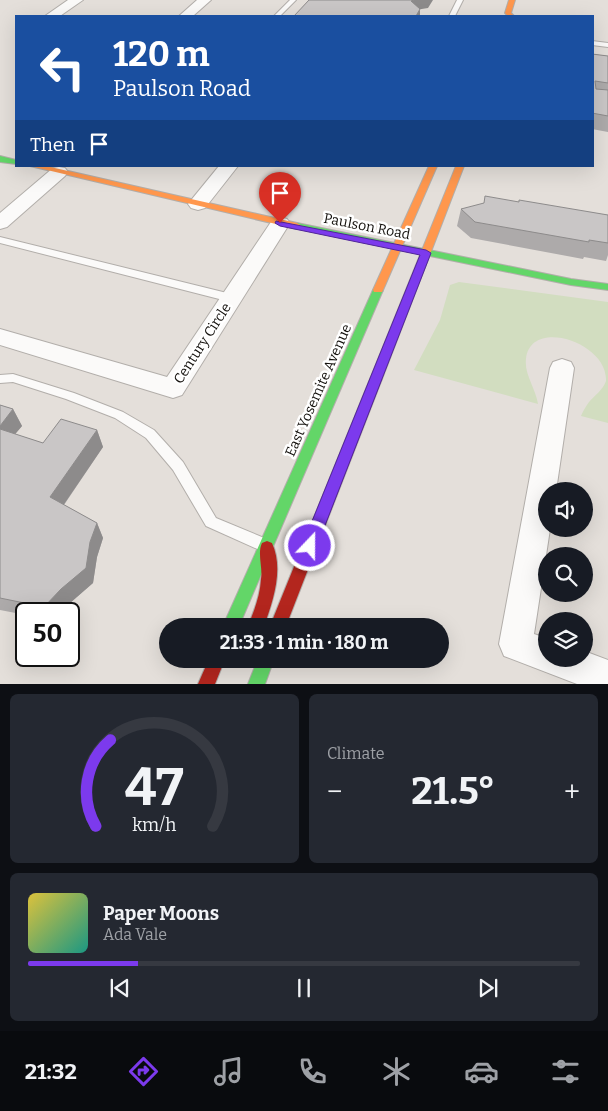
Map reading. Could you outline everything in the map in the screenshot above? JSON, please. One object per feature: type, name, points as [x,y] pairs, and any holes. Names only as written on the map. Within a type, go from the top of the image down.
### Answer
[{"type":"main road","points":[[496,15],[503,0]]},
{"type":"main road","points":[[510,15],[508,13],[512,0]]},
{"type":"main road","points":[[517,15],[522,0]]},
{"type":"main road","points":[[0,159],[15,162]]},
{"type":"main road","name":"Paulson Road","points":[[38,167],[280,223],[571,282],[608,287]]},
{"type":"main road","name":"East Yosemite Avenue","points":[[234,618],[433,167]]},
{"type":"main road","points":[[281,618],[460,167]]},
{"type":"main road","points":[[259,618],[270,589],[271,567],[266,545]]},
{"type":"main road","points":[[206,684],[213,668]]},
{"type":"main road","points":[[252,681],[260,668]]},
{"type":"street","points":[[53,15],[77,0]]},
{"type":"street","points":[[185,15],[205,0]]},
{"type":"street","points":[[198,204],[228,167]]},
{"type":"street","points":[[0,224],[59,172]]},
{"type":"street","name":"Century Circle","points":[[0,337],[173,388],[280,223]]},
{"type":"street","points":[[538,652],[516,644],[562,368]]},
{"type":"street","points":[[578,667],[608,678]]},
{"type":"lane","points":[[279,15],[293,0]]},
{"type":"lane","points":[[452,15],[460,0]]},
{"type":"lane","points":[[594,43],[608,45]]},
{"type":"lane","points":[[0,240],[231,298]]},
{"type":"lane","points":[[0,379],[13,378],[70,396],[119,415],[150,434],[178,466],[211,522],[266,545]]},
{"type":"green space","points":[[459,282],[608,302],[608,423],[581,416],[606,381],[603,367],[595,355],[583,346],[568,340],[554,337],[540,339],[531,346],[526,359],[526,365],[538,404],[414,370],[440,320],[450,285]]},
{"type":"building","points":[[309,0],[414,0],[411,1],[420,9],[417,15],[295,15]]},
{"type":"building","points":[[594,54],[608,56],[608,83],[595,81],[596,89],[608,90],[608,116],[594,113]]},
{"type":"building","points":[[485,196],[608,215],[608,243],[589,240],[589,242],[475,222],[461,209],[484,203]]},
{"type":"building","points":[[0,405],[13,409],[0,426]]},
{"type":"building","points":[[61,419],[97,430],[50,497],[97,523],[90,542],[86,568],[49,602],[20,602],[0,598],[0,429],[43,443]]},
{"type":"traffic: fast","points":[[0,159],[15,162]]},
{"type":"traffic: fast","points":[[297,226],[571,282],[608,287]]},
{"type":"traffic: fast","points":[[234,618],[378,290]]},
{"type":"traffic: fast","points":[[256,684],[262,668]]},
{"type":"traffic: slow","points":[[510,15],[508,13],[512,0]]},
{"type":"traffic: slow","points":[[38,167],[297,226]]},
{"type":"traffic: slow","points":[[378,290],[433,167]]},
{"type":"traffic: slow","points":[[376,379],[460,167]]},
{"type":"traffic: jam","points":[[281,618],[376,379]]},
{"type":"traffic: jam","points":[[259,618],[268,588],[269,559],[267,548]]},
{"type":"traffic: jam","points":[[206,684],[213,668]]},
{"type":"route","points":[[280,223],[426,253],[310,546]]}]
